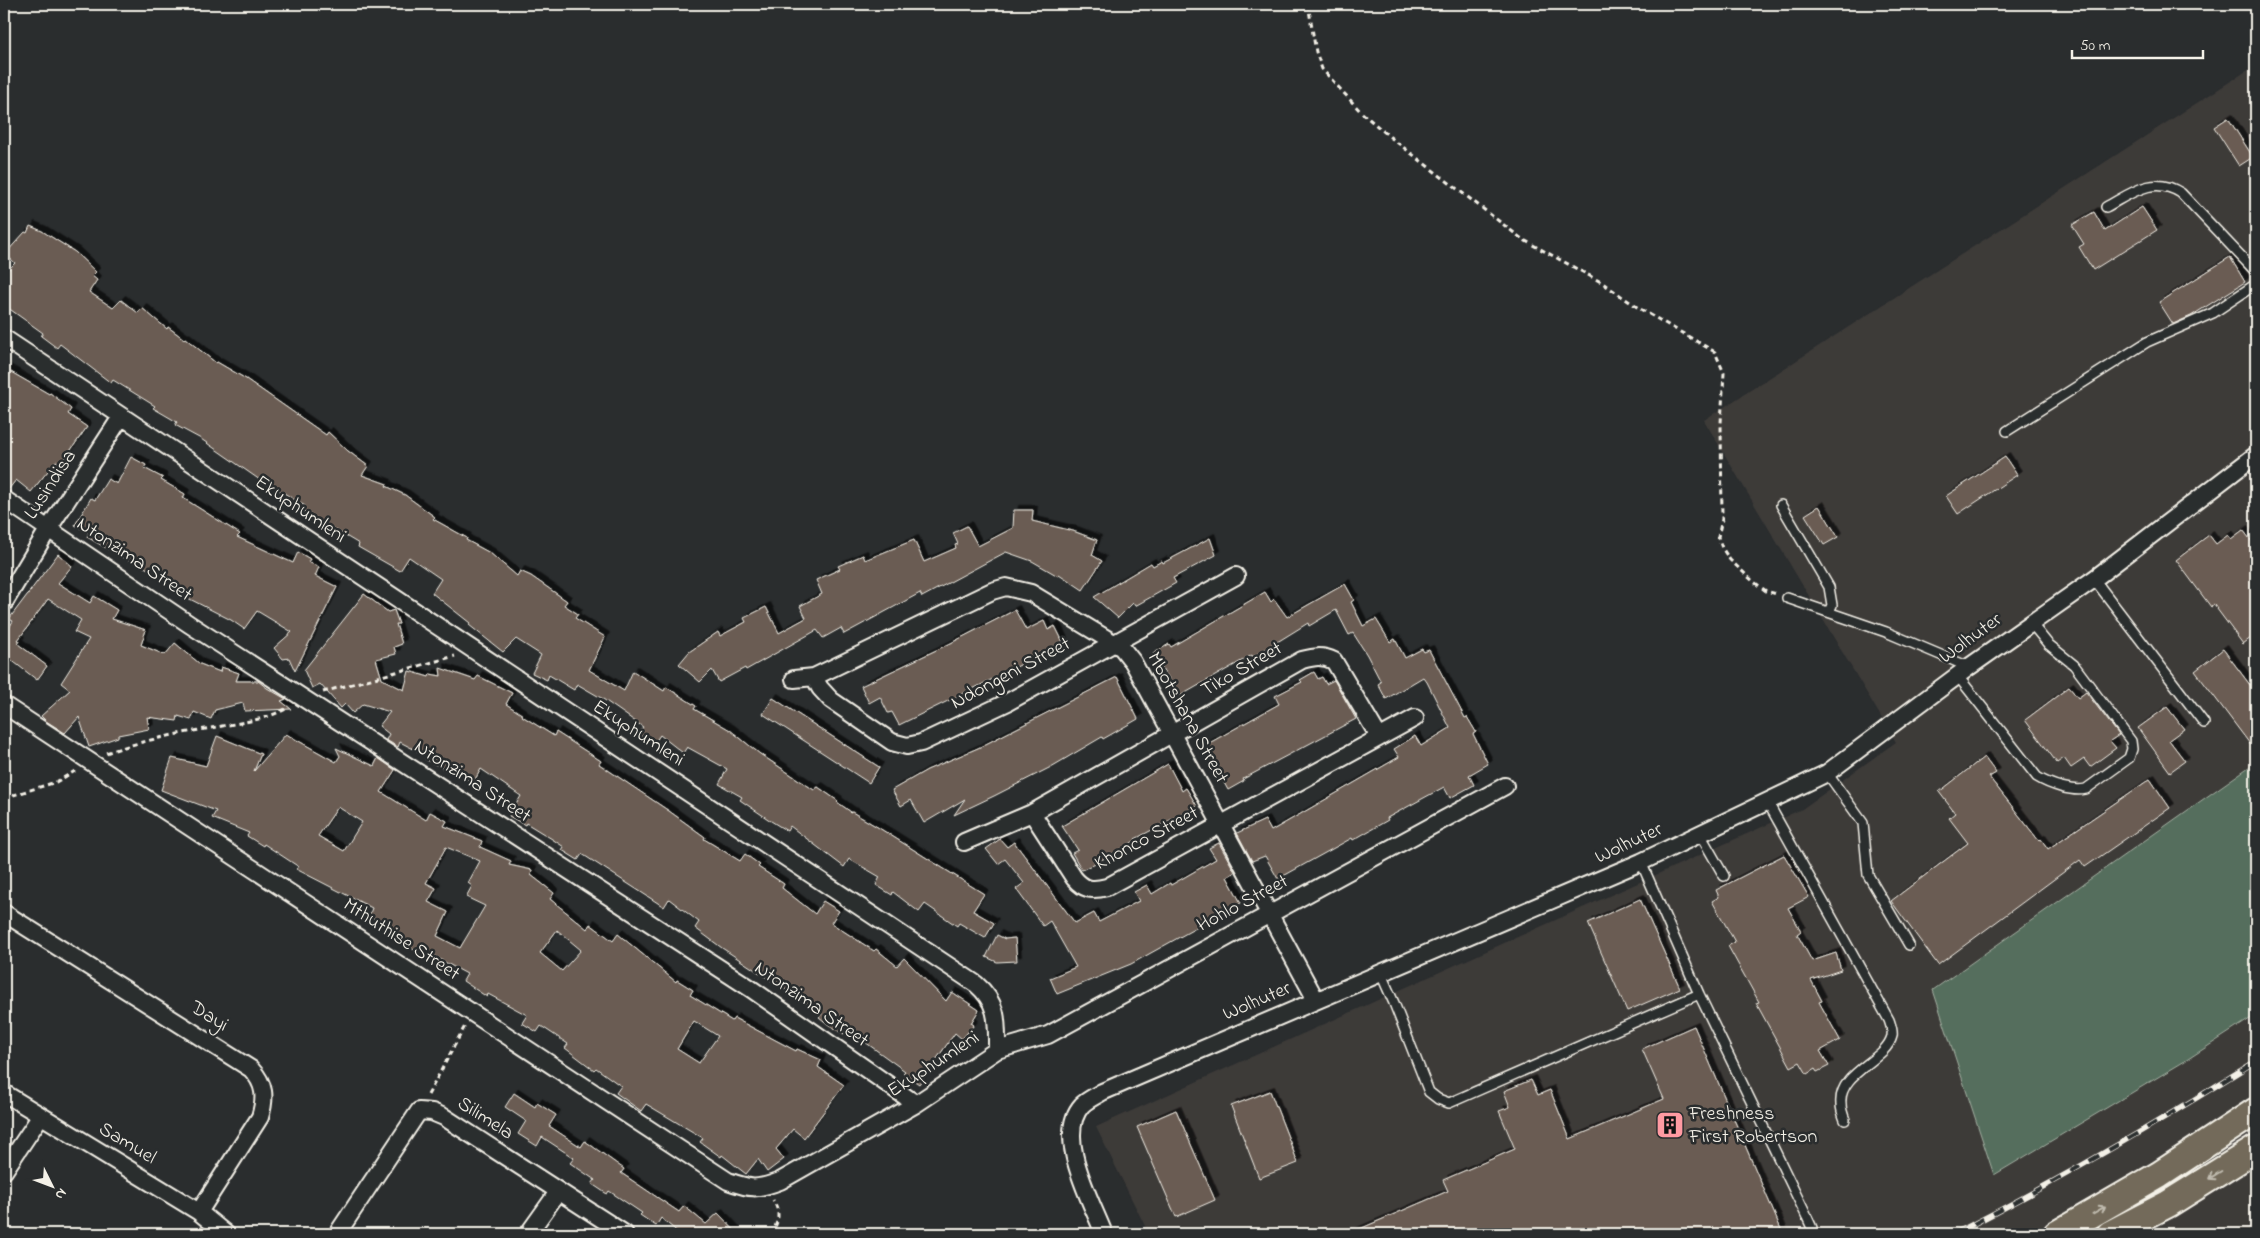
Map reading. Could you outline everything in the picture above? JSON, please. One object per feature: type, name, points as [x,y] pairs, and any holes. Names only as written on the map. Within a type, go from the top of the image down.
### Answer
[{"type":"main road","points":[[2057,1234],[2159,1175],[2256,1111]]},
{"type":"main road","points":[[2110,1234],[2168,1204],[2256,1150]]},
{"type":"street","name":"Ekuphumleni","points":[[4,338],[976,984],[993,1002],[997,1019],[998,1050],[916,1104],[772,1184]]},
{"type":"street","name":"Lusindisa","points":[[4,603],[49,528],[121,417]]},
{"type":"street","name":"Wolhuter","points":[[1104,1234],[1073,1154],[1072,1137],[1075,1118],[1082,1105],[1102,1092],[1641,862],[1827,773],[1963,671],[2094,578],[2256,456]]},
{"type":"street","name":"Ntonzima Street","points":[[4,499],[189,624],[750,988],[916,1104]]},
{"type":"street","name":"Ndongeni Street","points":[[814,677],[820,688],[831,700],[892,742],[907,746],[934,738],[1008,702],[1236,576]]},
{"type":"street","name":"Mbotshana Street","points":[[794,679],[814,677],[1006,586],[1031,593],[1122,648],[1133,662],[1173,734],[1271,913],[1316,1000]]},
{"type":"street","name":"Tiko Street","points":[[964,842],[1032,813],[1302,660],[1326,657],[1334,661],[1378,737]]},
{"type":"street","name":"Mthuthise Street","points":[[4,705],[728,1181],[748,1188],[772,1184]]},
{"type":"street","name":"Khonco Street","points":[[1032,813],[1080,886],[1088,890],[1107,887],[1415,718]]},
{"type":"street","name":"Hohlo Street","points":[[998,1050],[1048,1035],[1505,786]]},
{"type":"street","name":"Dayi","points":[[4,913],[251,1069],[260,1078],[264,1091],[264,1103],[260,1117],[199,1212]]},
{"type":"street","name":"Samuel","points":[[4,1093],[40,1117],[199,1212],[226,1234]]},
{"type":"street","name":"Silimela","points":[[419,1111],[432,1112],[444,1117],[625,1234]]},
{"type":"street","points":[[337,1234],[419,1111]]},
{"type":"street","points":[[4,1171],[40,1117]]},
{"type":"street","points":[[528,1234],[558,1192]]},
{"type":"lane","points":[[2106,207],[2146,187],[2160,184],[2170,187],[2181,193],[2256,272]]},
{"type":"lane","points":[[2007,431],[2147,342],[2213,314],[2256,284]]},
{"type":"lane","points":[[1782,505],[1829,587],[1832,605],[1829,612]]},
{"type":"lane","points":[[2094,578],[2204,723]]},
{"type":"lane","points":[[1787,598],[1886,632],[1963,671],[2037,777],[2044,781],[2078,791],[2086,789],[2129,758],[2132,749],[2131,741],[2074,666],[2048,644],[2031,622]]},
{"type":"lane","points":[[1827,773],[1863,823],[1868,874],[1909,944]]},
{"type":"lane","points":[[1767,801],[1889,1020],[1892,1031],[1890,1040],[1854,1075],[1843,1090],[1840,1105],[1845,1120]]},
{"type":"lane","points":[[1700,834],[1724,876]]},
{"type":"lane","points":[[1641,862],[1699,994],[1807,1216],[1812,1228],[1810,1234]]},
{"type":"lane","points":[[1381,974],[1429,1092],[1438,1099],[1449,1103],[1699,994]]},
{"type":"path","points":[[1308,4],[1316,52],[1322,68],[1362,113],[1390,137],[1522,239],[1601,282],[1637,307],[1715,352],[1724,373],[1721,423],[1722,519],[1718,537],[1722,548],[1730,560],[1747,576],[1766,591],[1787,598]]},
{"type":"path","points":[[4,798],[56,782],[70,775],[89,760],[124,747],[260,719],[280,712],[303,697],[474,651]]},
{"type":"path","points":[[419,1111],[473,1013]]},
{"type":"path","points":[[770,1234],[775,1228],[779,1216],[772,1184]]},
{"type":"shaded area","points":[[2256,65],[2256,1234],[1149,1234],[1096,1127],[1802,809],[1896,742],[1704,420]]},
{"type":"green space","points":[[2256,762],[2256,1015],[2185,1061],[1994,1175],[1933,990]]},
{"type":"building","points":[[2228,118],[2253,157],[2239,166],[2214,127]]},
{"type":"building","points":[[2142,207],[2157,230],[2093,270],[2079,247],[2084,244],[2072,225],[2094,212],[2105,231]]},
{"type":"building","points":[[30,226],[42,231],[75,252],[96,272],[92,276],[97,280],[89,292],[113,308],[121,300],[138,313],[142,308],[167,329],[168,327],[185,338],[216,363],[246,379],[326,435],[328,432],[348,451],[368,466],[362,475],[387,484],[386,486],[405,495],[435,517],[433,519],[490,553],[517,576],[520,571],[531,576],[567,601],[564,605],[578,614],[575,618],[605,637],[589,670],[624,691],[633,671],[664,691],[666,687],[696,706],[694,709],[730,730],[760,754],[814,790],[818,787],[838,801],[850,813],[852,812],[879,828],[984,894],[973,911],[994,923],[985,938],[959,923],[957,926],[925,904],[919,912],[893,892],[892,895],[876,885],[880,877],[849,859],[844,867],[790,826],[787,831],[771,821],[740,800],[742,797],[719,784],[727,769],[687,747],[683,753],[660,735],[653,745],[638,734],[643,727],[603,699],[577,684],[574,690],[549,675],[547,680],[532,673],[541,655],[516,639],[503,652],[432,593],[441,579],[409,557],[400,571],[358,547],[359,544],[302,510],[305,506],[271,485],[270,487],[201,439],[175,425],[177,422],[153,408],[155,406],[113,380],[111,383],[60,344],[57,348],[41,336],[43,333],[4,305],[4,274],[15,263],[5,254],[25,232],[27,233]]},
{"type":"building","points":[[2230,257],[2245,282],[2191,316],[2173,324],[2159,302]]},
{"type":"building","points":[[4,368],[50,393],[71,409],[68,414],[87,427],[61,464],[56,461],[31,492],[16,480],[8,490],[4,489]]},
{"type":"building","points":[[131,457],[146,465],[144,468],[163,478],[161,480],[185,494],[183,498],[240,534],[237,537],[293,563],[298,552],[310,559],[308,562],[319,567],[315,576],[337,587],[295,671],[289,658],[283,659],[274,648],[292,632],[257,611],[244,629],[231,620],[172,590],[177,582],[122,557],[87,537],[89,533],[75,525],[91,498],[95,500],[108,479],[117,484]]},
{"type":"building","points":[[2005,457],[2017,475],[1958,514],[1946,496]]},
{"type":"building","points":[[1819,506],[1838,537],[1824,545],[1805,515]]},
{"type":"building","points":[[1014,510],[1033,510],[1032,521],[1073,531],[1097,540],[1092,555],[1102,561],[1083,590],[1059,574],[1058,576],[1032,561],[1006,552],[922,597],[920,593],[844,634],[841,628],[823,638],[817,630],[746,670],[745,668],[719,682],[712,670],[700,682],[679,664],[689,652],[718,632],[720,636],[746,622],[744,618],[766,607],[779,633],[806,618],[800,606],[822,594],[816,580],[840,569],[838,566],[863,555],[865,560],[914,540],[924,562],[956,548],[955,545],[958,544],[953,533],[967,526],[978,546],[1013,528]]},
{"type":"building","points":[[2243,530],[2256,547],[2256,634],[2243,644],[2214,605],[2211,607],[2176,560],[2209,535],[2216,544],[2228,535],[2231,539]]},
{"type":"building","points":[[1210,538],[1216,555],[1173,578],[1176,583],[1135,606],[1133,603],[1118,618],[1094,597],[1151,563],[1153,566],[1162,561],[1163,563]]},
{"type":"building","points":[[58,554],[72,566],[58,583],[90,603],[94,596],[117,610],[112,619],[146,630],[141,645],[165,655],[175,643],[200,664],[220,672],[221,667],[239,673],[236,681],[258,681],[286,699],[281,701],[291,709],[245,711],[243,703],[215,710],[211,719],[194,712],[191,720],[178,716],[177,721],[147,717],[149,729],[118,735],[118,737],[89,747],[79,717],[65,733],[46,721],[41,716],[70,690],[61,683],[89,639],[74,632],[81,620],[48,599],[18,640],[20,641],[18,644],[47,666],[37,680],[10,659],[4,669],[4,632],[6,633],[13,621],[9,619]]},
{"type":"building","points":[[1345,584],[1354,600],[1351,602],[1363,626],[1376,619],[1390,642],[1395,639],[1405,658],[1422,649],[1424,652],[1429,650],[1465,718],[1467,717],[1476,732],[1473,734],[1488,764],[1469,775],[1474,785],[1450,798],[1444,787],[1387,818],[1388,820],[1353,840],[1352,838],[1278,879],[1265,856],[1252,861],[1237,833],[1265,820],[1271,831],[1399,757],[1394,749],[1415,736],[1421,746],[1450,728],[1427,682],[1423,677],[1386,699],[1378,684],[1381,682],[1367,655],[1353,633],[1349,635],[1336,610],[1309,626],[1308,623],[1253,657],[1252,655],[1180,696],[1153,654],[1169,644],[1171,647],[1265,592],[1271,602],[1274,599],[1287,617]]},
{"type":"building","points":[[364,594],[388,612],[394,610],[399,624],[396,624],[402,644],[394,647],[396,654],[376,659],[382,679],[404,690],[409,671],[429,677],[430,674],[441,676],[440,668],[475,680],[478,676],[512,693],[506,704],[522,716],[554,736],[556,732],[601,761],[599,764],[669,811],[705,837],[704,839],[740,861],[745,854],[760,865],[758,867],[784,884],[782,888],[815,914],[823,901],[839,911],[831,923],[874,951],[876,949],[897,966],[904,958],[946,1001],[952,992],[979,1010],[971,1023],[974,1025],[962,1039],[955,1033],[919,1084],[903,1073],[905,1071],[847,1029],[844,1034],[829,1025],[819,1017],[822,1014],[722,948],[695,928],[699,922],[669,899],[664,907],[582,854],[578,860],[562,850],[564,847],[552,839],[526,823],[525,825],[509,816],[521,796],[481,769],[473,783],[449,769],[448,771],[425,759],[427,756],[400,742],[398,747],[386,740],[389,734],[379,726],[390,712],[363,704],[353,713],[345,704],[341,708],[320,684],[312,688],[304,670]]},
{"type":"building","points":[[1015,610],[1026,630],[1044,621],[1048,630],[1055,626],[1063,642],[899,725],[892,712],[888,713],[880,697],[869,703],[861,686]]},
{"type":"building","points":[[2223,649],[2256,693],[2256,752],[2195,671]]},
{"type":"building","points":[[1314,672],[1318,679],[1322,677],[1326,684],[1334,680],[1356,719],[1243,779],[1244,781],[1228,790],[1204,746],[1279,704],[1275,696],[1302,682],[1300,680]]},
{"type":"building","points":[[1117,677],[1138,719],[994,796],[954,815],[965,799],[924,823],[911,800],[901,806],[892,790],[927,770],[978,748]]},
{"type":"building","points":[[2069,687],[2078,698],[2086,692],[2119,735],[2110,741],[2116,748],[2090,767],[2084,759],[2071,768],[2064,758],[2057,763],[2025,720]]},
{"type":"building","points":[[773,698],[879,767],[869,783],[763,714]]},
{"type":"building","points":[[2167,707],[2184,729],[2169,740],[2185,761],[2170,772],[2138,728]]},
{"type":"building","points":[[286,734],[336,762],[340,756],[336,748],[374,766],[378,758],[395,770],[381,792],[426,820],[430,812],[447,821],[444,826],[482,841],[480,847],[511,861],[509,865],[532,870],[531,875],[554,893],[550,899],[587,929],[590,924],[613,941],[618,934],[676,982],[677,980],[693,990],[690,995],[732,1021],[734,1018],[796,1051],[797,1049],[821,1060],[818,1067],[844,1085],[804,1138],[793,1129],[776,1149],[784,1159],[767,1172],[758,1159],[746,1174],[722,1155],[721,1157],[700,1142],[703,1138],[646,1104],[641,1111],[616,1093],[621,1086],[596,1068],[594,1070],[565,1048],[568,1044],[541,1026],[537,1032],[522,1023],[527,1015],[488,994],[487,997],[463,981],[467,974],[422,950],[421,953],[404,945],[405,943],[398,940],[400,937],[389,931],[391,926],[369,916],[372,908],[296,869],[299,867],[264,844],[263,846],[247,836],[249,833],[212,818],[216,811],[161,790],[172,758],[206,766],[217,736],[261,754],[254,771]],"holes":[[[338,807],[362,822],[344,851],[318,836]],[[446,847],[480,861],[468,883],[472,886],[466,897],[485,906],[460,948],[437,936],[448,912],[428,902],[436,888],[426,883]],[[557,930],[581,950],[562,971],[540,953]],[[694,1021],[718,1036],[699,1063],[677,1049]]]},
{"type":"building","points":[[1984,757],[1996,773],[1989,777],[2039,841],[2041,839],[2048,849],[2150,779],[2170,808],[2085,867],[2080,860],[1938,965],[1891,901],[1968,843],[1949,818],[1955,813],[1939,792]]},
{"type":"building","points":[[1168,764],[1182,791],[1186,788],[1197,806],[1082,870],[1072,853],[1078,850],[1062,826]]},
{"type":"building","points":[[1000,839],[1007,847],[1014,842],[1075,923],[1094,913],[1099,922],[1139,901],[1134,892],[1147,885],[1152,894],[1170,883],[1171,885],[1216,859],[1209,848],[1219,843],[1235,872],[1227,877],[1241,903],[1131,964],[1057,994],[1050,978],[1076,967],[1050,921],[1043,926],[1016,889],[1024,883],[1005,859],[998,864],[986,849]]},
{"type":"building","points":[[1784,855],[1809,897],[1788,908],[1801,931],[1797,934],[1812,961],[1836,953],[1841,970],[1811,980],[1822,1001],[1819,1002],[1840,1040],[1820,1051],[1829,1066],[1817,1072],[1815,1069],[1807,1074],[1800,1062],[1791,1067],[1756,1003],[1759,1002],[1728,946],[1735,942],[1712,901],[1719,897],[1716,890]]},
{"type":"building","points":[[1640,899],[1680,988],[1627,1011],[1588,923]]},
{"type":"building","points":[[997,935],[1005,939],[1015,938],[1017,961],[997,962],[986,957]]},
{"type":"building","name":"Freshness First Robertson","points":[[1694,1026],[1783,1234],[1348,1234],[1448,1191],[1443,1180],[1515,1149],[1499,1111],[1510,1107],[1504,1091],[1531,1080],[1538,1095],[1550,1090],[1570,1139],[1664,1099],[1642,1049]]},
{"type":"building","points":[[1270,1091],[1298,1163],[1259,1178],[1231,1106]]},
{"type":"building","points":[[514,1093],[535,1107],[537,1103],[556,1115],[549,1126],[581,1147],[585,1141],[624,1169],[621,1173],[679,1212],[684,1206],[706,1224],[718,1213],[738,1234],[680,1234],[661,1218],[656,1226],[640,1215],[642,1213],[609,1191],[607,1194],[592,1184],[595,1180],[570,1163],[574,1158],[542,1137],[537,1146],[518,1134],[526,1121],[505,1107]]},
{"type":"building","points":[[1176,1110],[1215,1200],[1176,1217],[1137,1127]]},
{"type":"railway","points":[[1954,1234],[2107,1151],[2256,1061]]},
{"type":"place","name":"Freshness First Robertson","points":[[1670,1125]]}]
